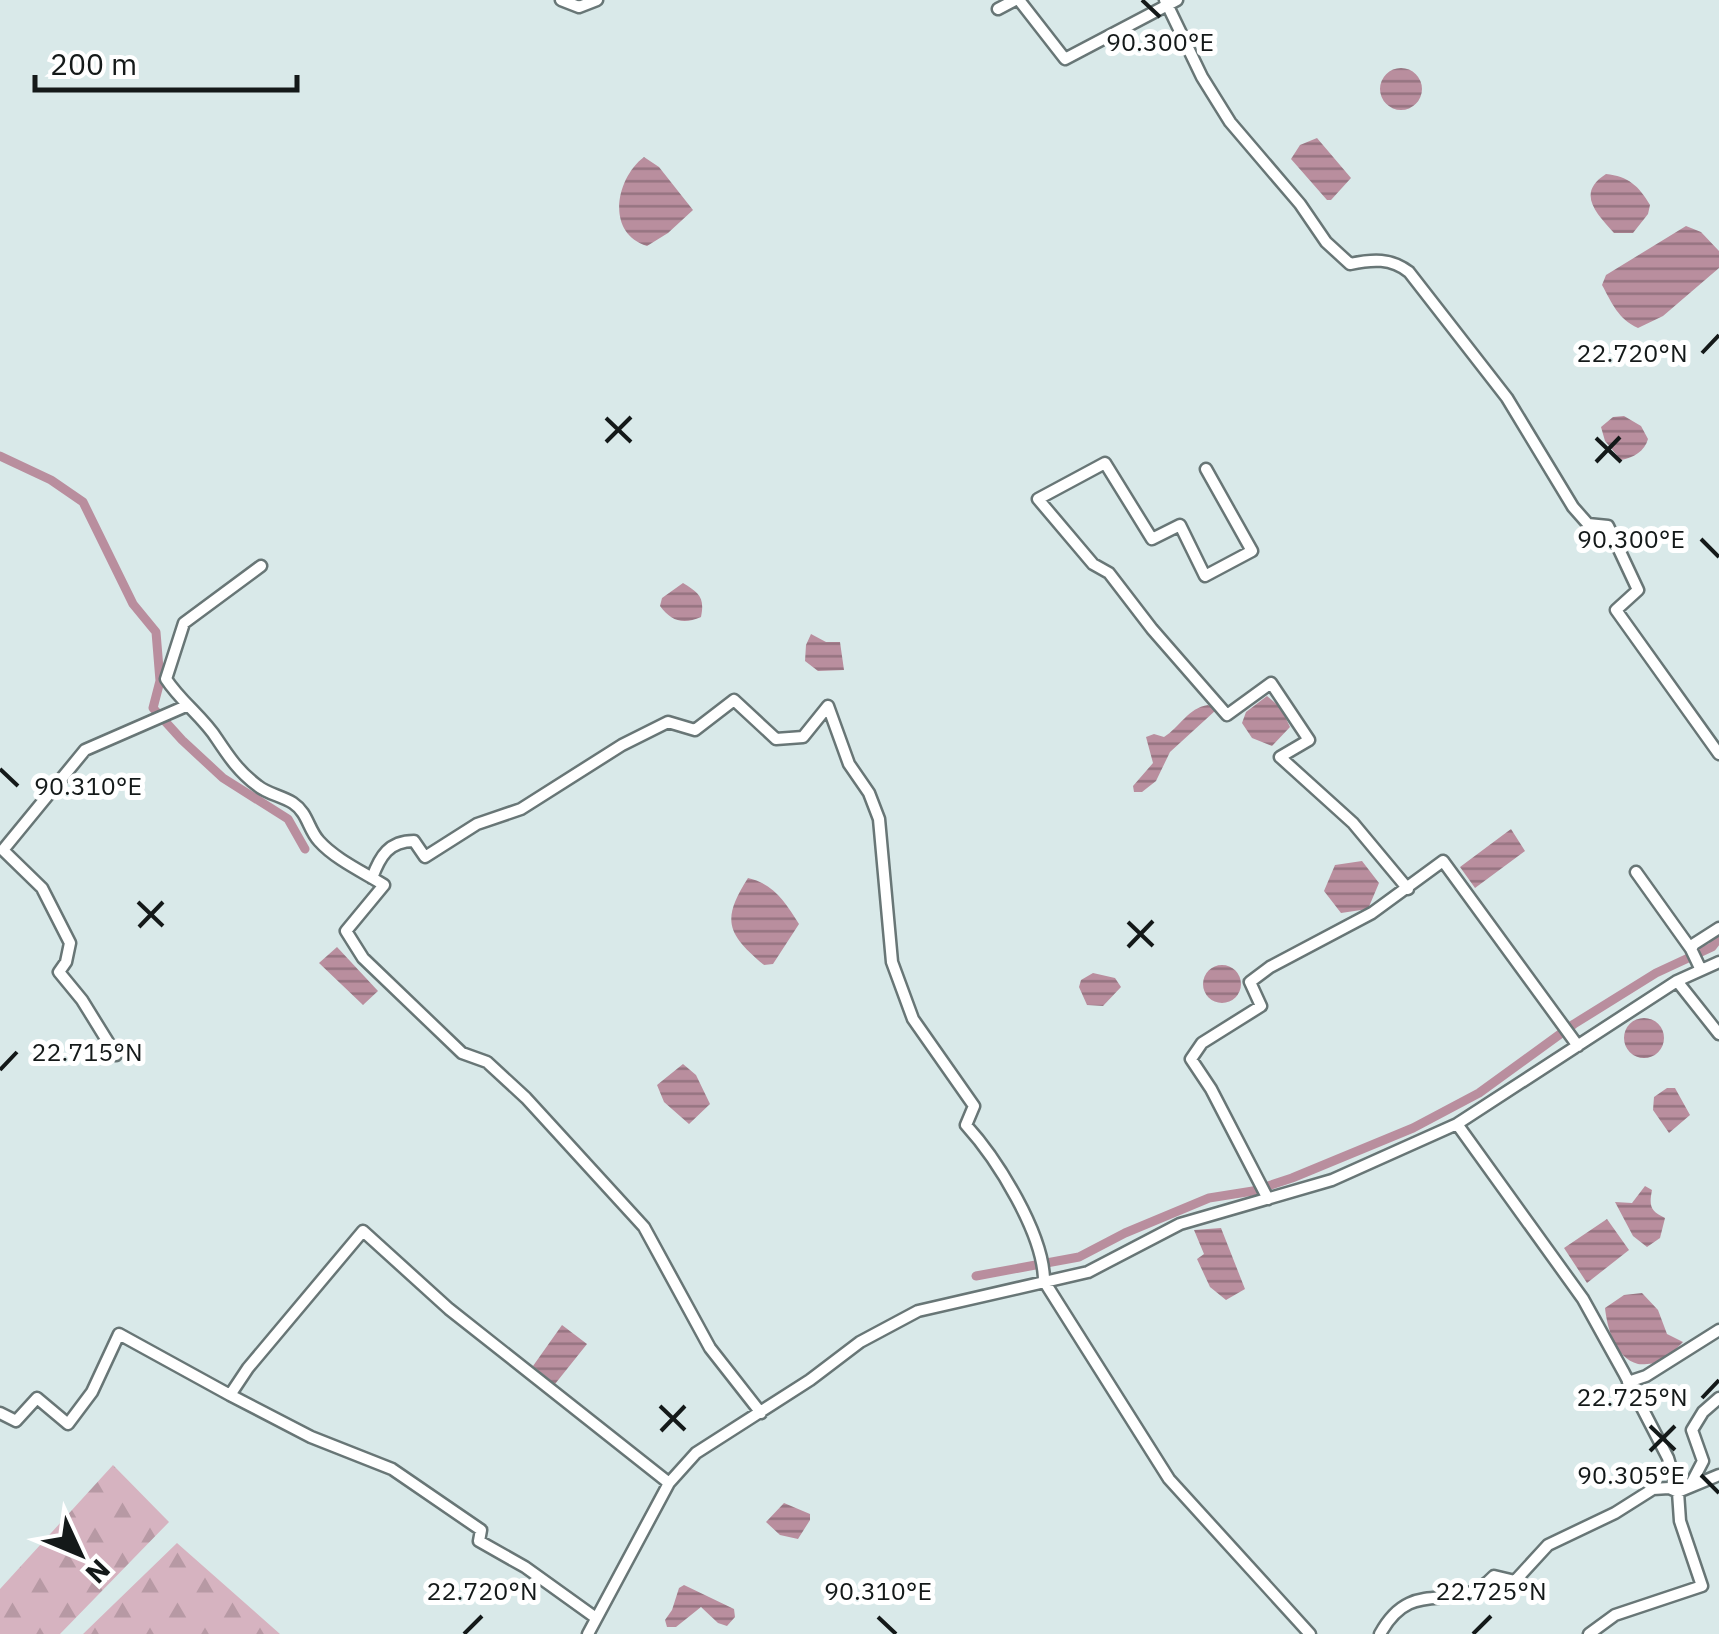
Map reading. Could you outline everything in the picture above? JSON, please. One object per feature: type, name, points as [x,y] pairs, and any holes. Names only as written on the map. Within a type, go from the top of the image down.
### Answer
[{"type":"street","points":[[561,0],[579,8],[597,0]]},
{"type":"street","points":[[998,9],[1017,0],[1064,59],[1170,2],[1216,101],[1326,242],[1350,264],[1396,262],[1409,272],[1508,398],[1573,507],[1588,524],[1608,526],[1638,590],[1616,610],[1719,754]]},
{"type":"street","points":[[1206,470],[1252,551],[1205,576],[1180,525],[1152,539],[1105,463],[1038,499],[1092,564],[1109,573],[1227,714],[1271,682],[1309,740],[1280,757],[1353,822],[1408,889]]},
{"type":"street","points":[[262,566],[184,623],[166,680],[247,778],[262,790],[292,802],[307,816],[315,837],[326,847],[384,885],[346,931],[363,958],[462,1053],[487,1062],[526,1098],[644,1227],[710,1348],[760,1411]]},
{"type":"street","points":[[372,878],[380,855],[400,841],[414,841],[425,857],[476,824],[521,809],[622,745],[668,722],[695,730],[734,700],[776,739],[803,737],[828,706],[848,764],[879,819],[892,962],[913,1019],[974,1106],[966,1125],[1024,1212],[1041,1250],[1044,1281],[1169,1480],[1310,1634]]},
{"type":"street","points":[[116,1055],[82,1000],[59,972],[70,943],[42,888],[4,850],[84,750],[186,706]]},
{"type":"street","points":[[1267,1197],[1211,1089],[1190,1059],[1202,1044],[1262,1006],[1250,982],[1270,967],[1372,913],[1443,861],[1578,1046]]},
{"type":"street","points":[[1636,872],[1691,949],[1700,968]]},
{"type":"street","points":[[1691,949],[1719,928]]},
{"type":"street","points":[[588,1634],[669,1484],[696,1452],[860,1342],[918,1311],[1088,1272],[1180,1224],[1332,1180],[1457,1124],[1678,981],[1719,962]]},
{"type":"street","points":[[1678,981],[1719,1034]]},
{"type":"street","points":[[1457,1124],[1582,1299],[1668,1458],[1678,1492],[1680,1521],[1702,1586],[1614,1615],[1589,1634]]},
{"type":"street","points":[[230,1395],[363,1230],[449,1309],[669,1484]]},
{"type":"street","points":[[1628,1382],[1646,1376],[1719,1330]]},
{"type":"street","points":[[0,1413],[16,1421],[37,1398],[68,1424],[92,1392],[119,1334],[311,1437],[392,1469],[480,1530],[479,1541],[525,1567],[596,1618]]},
{"type":"street","points":[[1690,1484],[1704,1461],[1692,1430],[1703,1412],[1719,1398]]},
{"type":"street","points":[[1678,1492],[1719,1475]]},
{"type":"street","points":[[1380,1634],[1403,1604],[1480,1592],[1494,1576],[1515,1580],[1548,1545],[1653,1489],[1678,1492]]},
{"type":"green space","points":[[113,1465],[169,1522],[60,1634],[0,1634],[0,1589]]},
{"type":"green space","points":[[177,1543],[280,1634],[83,1634]]},
{"type":"shaded area","points":[[1401,68],[1416,74],[1422,89],[1416,104],[1401,110],[1386,104],[1380,89],[1386,74]]},
{"type":"shaded area","points":[[1317,138],[1351,178],[1331,200],[1291,159],[1300,145]]},
{"type":"shaded area","points":[[644,157],[659,167],[693,210],[647,246],[625,230],[619,204],[627,178]]},
{"type":"shaded area","points":[[1606,174],[1632,183],[1650,205],[1633,233],[1614,233],[1592,203],[1592,188]]},
{"type":"shaded area","points":[[1686,226],[1701,232],[1719,251],[1719,268],[1663,316],[1638,328],[1625,320],[1613,304],[1602,285],[1606,275]]},
{"type":"shaded area","points":[[1624,416],[1641,426],[1648,439],[1638,453],[1621,460],[1605,441],[1601,427],[1613,417]]},
{"type":"shaded area","points":[[683,583],[700,596],[702,605],[701,617],[689,621],[678,620],[660,606],[662,598]]},
{"type":"shaded area","points":[[811,634],[826,642],[840,642],[844,670],[818,671],[805,661]]},
{"type":"shaded area","points":[[1267,696],[1281,708],[1290,727],[1272,746],[1252,738],[1242,723],[1246,712]]},
{"type":"shaded area","points":[[1208,705],[1216,710],[1170,752],[1156,781],[1142,792],[1134,792],[1133,786],[1153,763],[1146,737],[1164,737],[1190,714]]},
{"type":"shaded area","points":[[1511,829],[1525,851],[1475,888],[1460,867]]},
{"type":"shaded area","points":[[1362,861],[1379,883],[1368,909],[1341,913],[1324,891],[1335,865]]},
{"type":"shaded area","points":[[748,878],[772,889],[799,924],[773,964],[764,965],[752,954],[732,926],[734,905]]},
{"type":"shaded area","points":[[337,947],[378,991],[363,1005],[319,963]]},
{"type":"shaded area","points":[[1222,965],[1235,971],[1241,984],[1235,997],[1222,1003],[1209,997],[1203,984],[1209,971]]},
{"type":"shaded area","points":[[1093,973],[1115,978],[1121,987],[1103,1006],[1087,1005],[1079,987],[1081,980]]},
{"type":"shaded area","points":[[1644,1018],[1658,1024],[1664,1038],[1658,1052],[1644,1058],[1630,1052],[1624,1038],[1630,1024]]},
{"type":"shaded area","points":[[683,1064],[696,1075],[710,1104],[689,1124],[664,1102],[657,1085]]},
{"type":"shaded area","points":[[1667,1088],[1675,1088],[1690,1115],[1669,1133],[1653,1110],[1654,1097]]},
{"type":"shaded area","points":[[1645,1186],[1652,1190],[1654,1210],[1665,1218],[1660,1238],[1647,1247],[1633,1236],[1615,1202],[1632,1203]]},
{"type":"shaded area","points":[[1607,1219],[1629,1250],[1587,1283],[1564,1248]]},
{"type":"shaded area","points":[[1221,1228],[1245,1289],[1226,1300],[1210,1287],[1197,1259],[1204,1254],[1194,1230]]},
{"type":"shaded area","points":[[1642,1293],[1658,1310],[1667,1334],[1683,1342],[1663,1362],[1630,1361],[1618,1349],[1610,1332],[1605,1308],[1624,1295]]},
{"type":"shaded area","points":[[562,1325],[587,1344],[555,1384],[533,1366]]},
{"type":"shaded area","points":[[784,1503],[810,1514],[798,1539],[780,1535],[766,1522]]},
{"type":"shaded area","points":[[684,1585],[734,1609],[735,1617],[727,1626],[701,1607],[676,1627],[667,1627],[665,1620]]},
{"type":"waterway","points":[[0,456],[51,480],[83,502],[133,604],[156,632],[160,681],[153,708],[223,778],[288,819],[305,849]]},
{"type":"waterway","points":[[976,1276],[1079,1257],[1209,1198],[1253,1191],[1292,1178],[1413,1128],[1479,1093],[1574,1024],[1656,973],[1712,947],[1719,938]]}]
